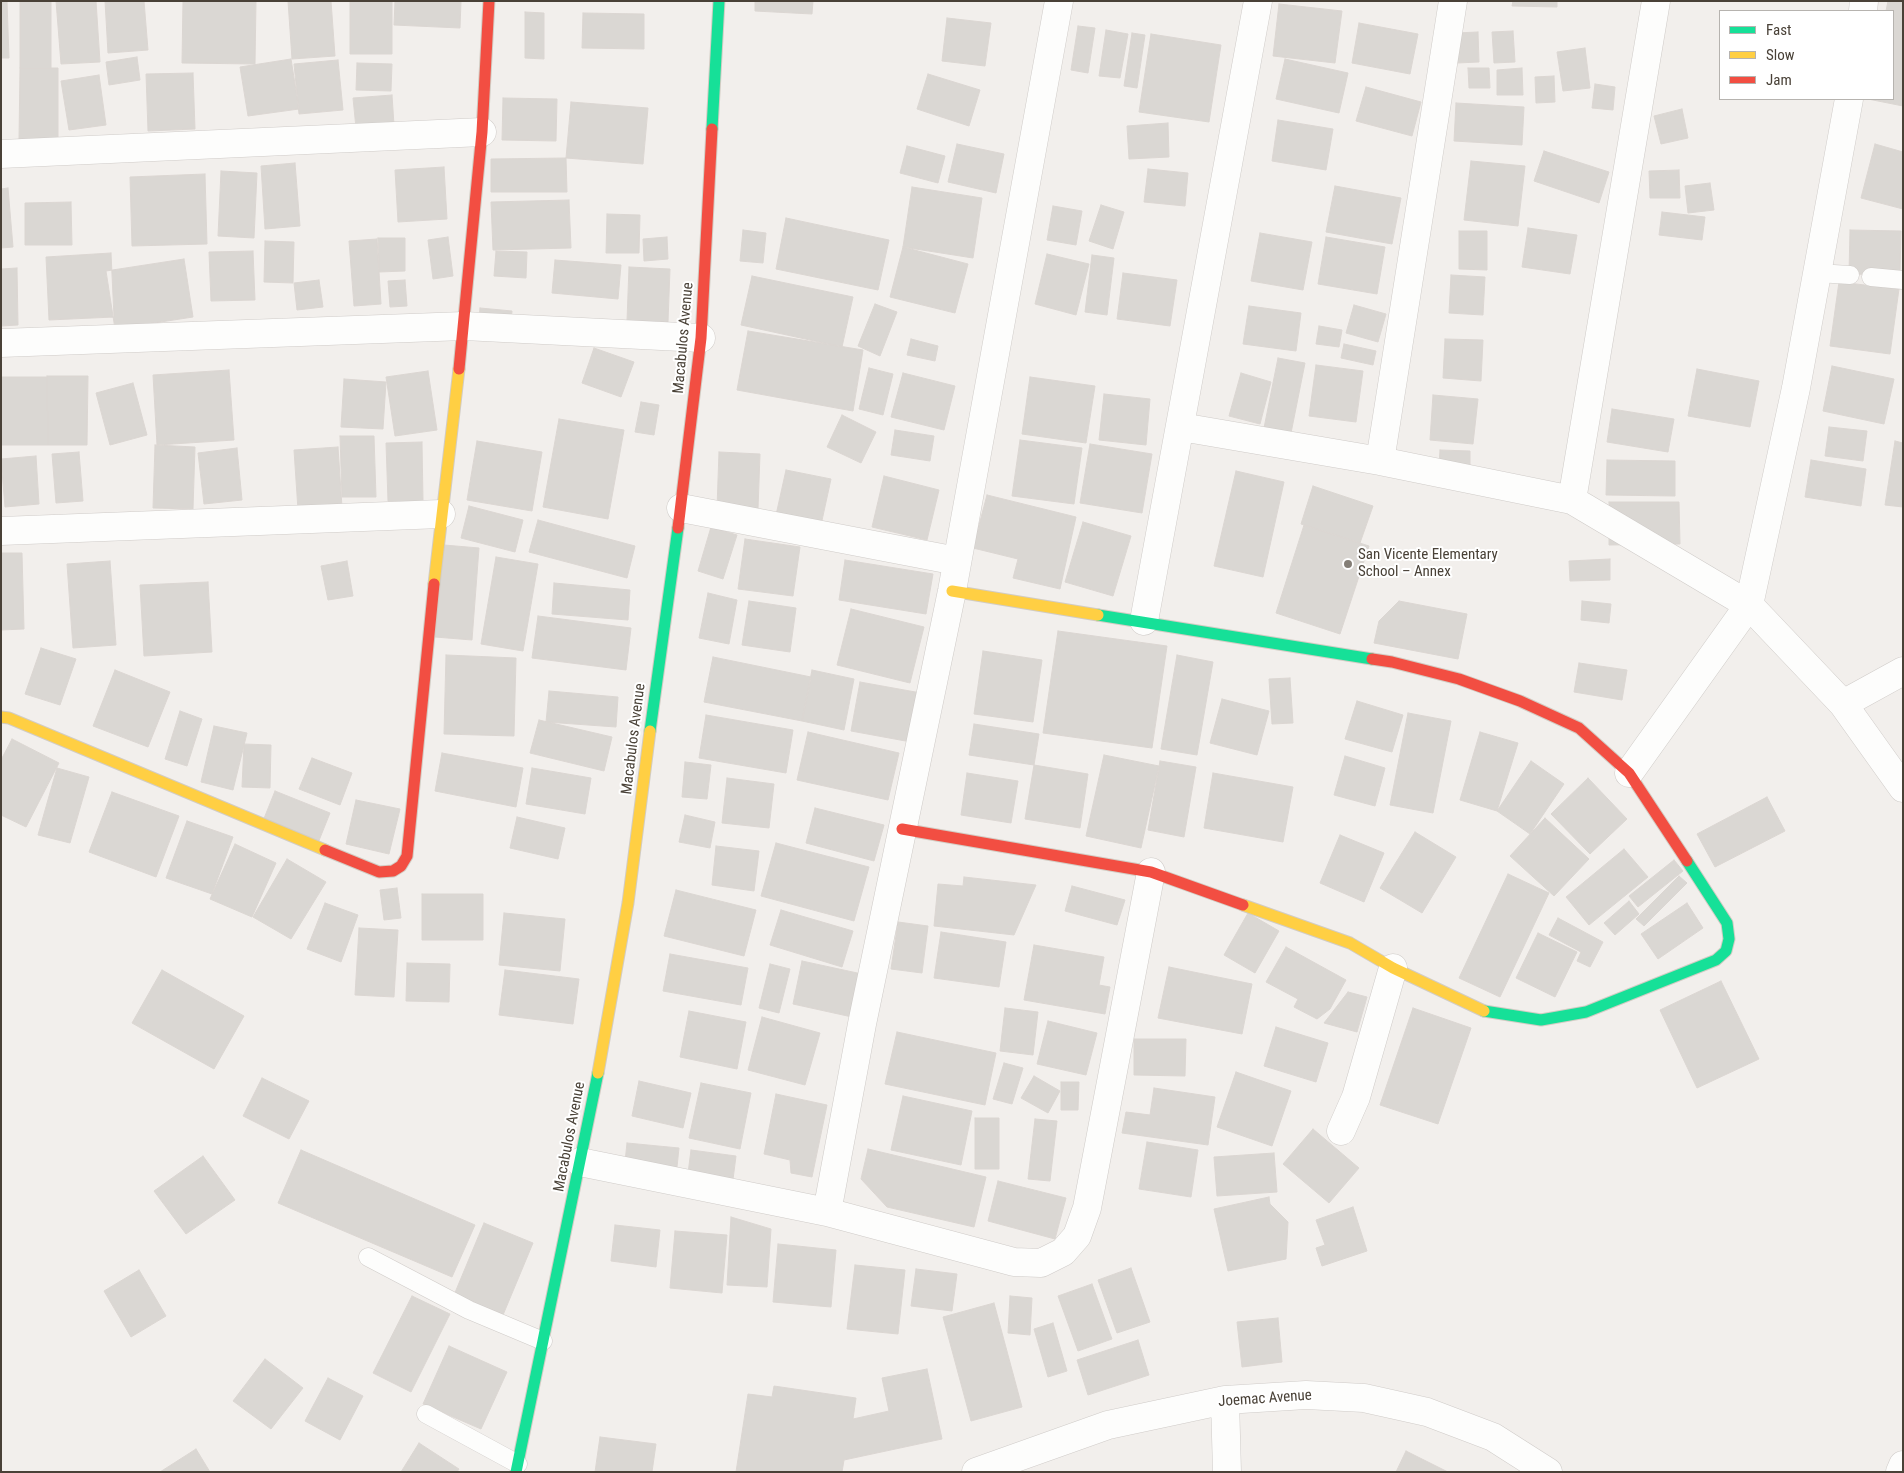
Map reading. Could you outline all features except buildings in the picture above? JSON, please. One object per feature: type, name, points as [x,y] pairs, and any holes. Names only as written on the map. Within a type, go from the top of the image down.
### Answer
[{"type":"street","points":[[1,717],[9,718],[380,872],[393,870],[401,866],[409,844],[441,514],[464,326],[482,132],[489,1]]},
{"type":"street","name":"Macabulos Avenue","points":[[517,1468],[607,1026],[628,903],[663,626],[681,508],[701,338],[719,1]]},
{"type":"street","points":[[827,1212],[862,1024],[952,591],[1059,1]]},
{"type":"street","points":[[1144,621],[1258,1]]},
{"type":"street","points":[[1380,461],[1454,1]]},
{"type":"street","points":[[1572,500],[1656,1]]},
{"type":"street","points":[[1629,773],[1749,605],[1796,388],[1848,100]]},
{"type":"street","points":[[1,154],[482,132]]},
{"type":"street","points":[[1,343],[464,326],[701,338]]},
{"type":"street","points":[[1181,427],[1380,461],[1572,500],[1749,605],[1843,704],[1903,788]]},
{"type":"street","points":[[681,508],[957,561]]},
{"type":"street","points":[[1,531],[441,514]]},
{"type":"street","points":[[902,829],[1151,872],[1350,943],[1393,968],[1487,1012],[1541,1020],[1586,1012],[1716,960],[1726,951],[1729,939],[1727,923],[1629,773],[1579,728],[1520,701],[1459,679],[1392,662],[952,591]]},
{"type":"street","points":[[1843,704],[1903,670]]},
{"type":"street","points":[[580,1162],[827,1212],[1014,1262],[1041,1263],[1063,1252],[1077,1236],[1087,1208],[1151,872]]},
{"type":"street","points":[[1341,1131],[1356,1097],[1393,968]]},
{"type":"street","name":"Joemac Avenue","points":[[976,1472],[1108,1425],[1225,1400],[1306,1395],[1364,1398],[1427,1412],[1492,1437],[1548,1472]]},
{"type":"street","points":[[1225,1400],[1227,1472]]},
{"type":"street","points":[[1900,1472],[1903,1465]]},
{"type":"lane","points":[[1817,273],[1850,275]]},
{"type":"lane","points":[[1871,277],[1903,280]]},
{"type":"lane","points":[[368,1257],[469,1310],[544,1341]]},
{"type":"lane","points":[[426,1414],[517,1468]]},
{"type":"traffic: fast","points":[[712,129],[719,1]]},
{"type":"traffic: fast","points":[[650,731],[678,528]]},
{"type":"traffic: fast","points":[[1098,615],[1372,659]]},
{"type":"traffic: fast","points":[[1484,1011],[1541,1020],[1586,1012],[1716,960],[1726,951],[1729,939],[1727,923],[1687,861]]},
{"type":"traffic: fast","points":[[516,1472],[598,1073]]},
{"type":"traffic: slow","points":[[434,584],[459,369]]},
{"type":"traffic: slow","points":[[952,591],[1098,615]]},
{"type":"traffic: slow","points":[[1,717],[9,718],[325,850]]},
{"type":"traffic: slow","points":[[598,1073],[628,903],[650,731]]},
{"type":"traffic: slow","points":[[1243,905],[1350,943],[1393,968],[1484,1011]]},
{"type":"traffic: jam","points":[[459,369],[482,132],[489,1]]},
{"type":"traffic: jam","points":[[678,528],[701,338],[712,129]]},
{"type":"traffic: jam","points":[[325,850],[379,872],[393,871],[401,866],[407,856],[434,584]]},
{"type":"traffic: jam","points":[[1372,659],[1392,662],[1459,679],[1520,701],[1579,728],[1629,773],[1687,861]]},
{"type":"traffic: jam","points":[[902,829],[1151,872],[1243,905]]},
{"type":"place","name":"San Vicente Elementary School – Annex","points":[[1348,564]]}]
